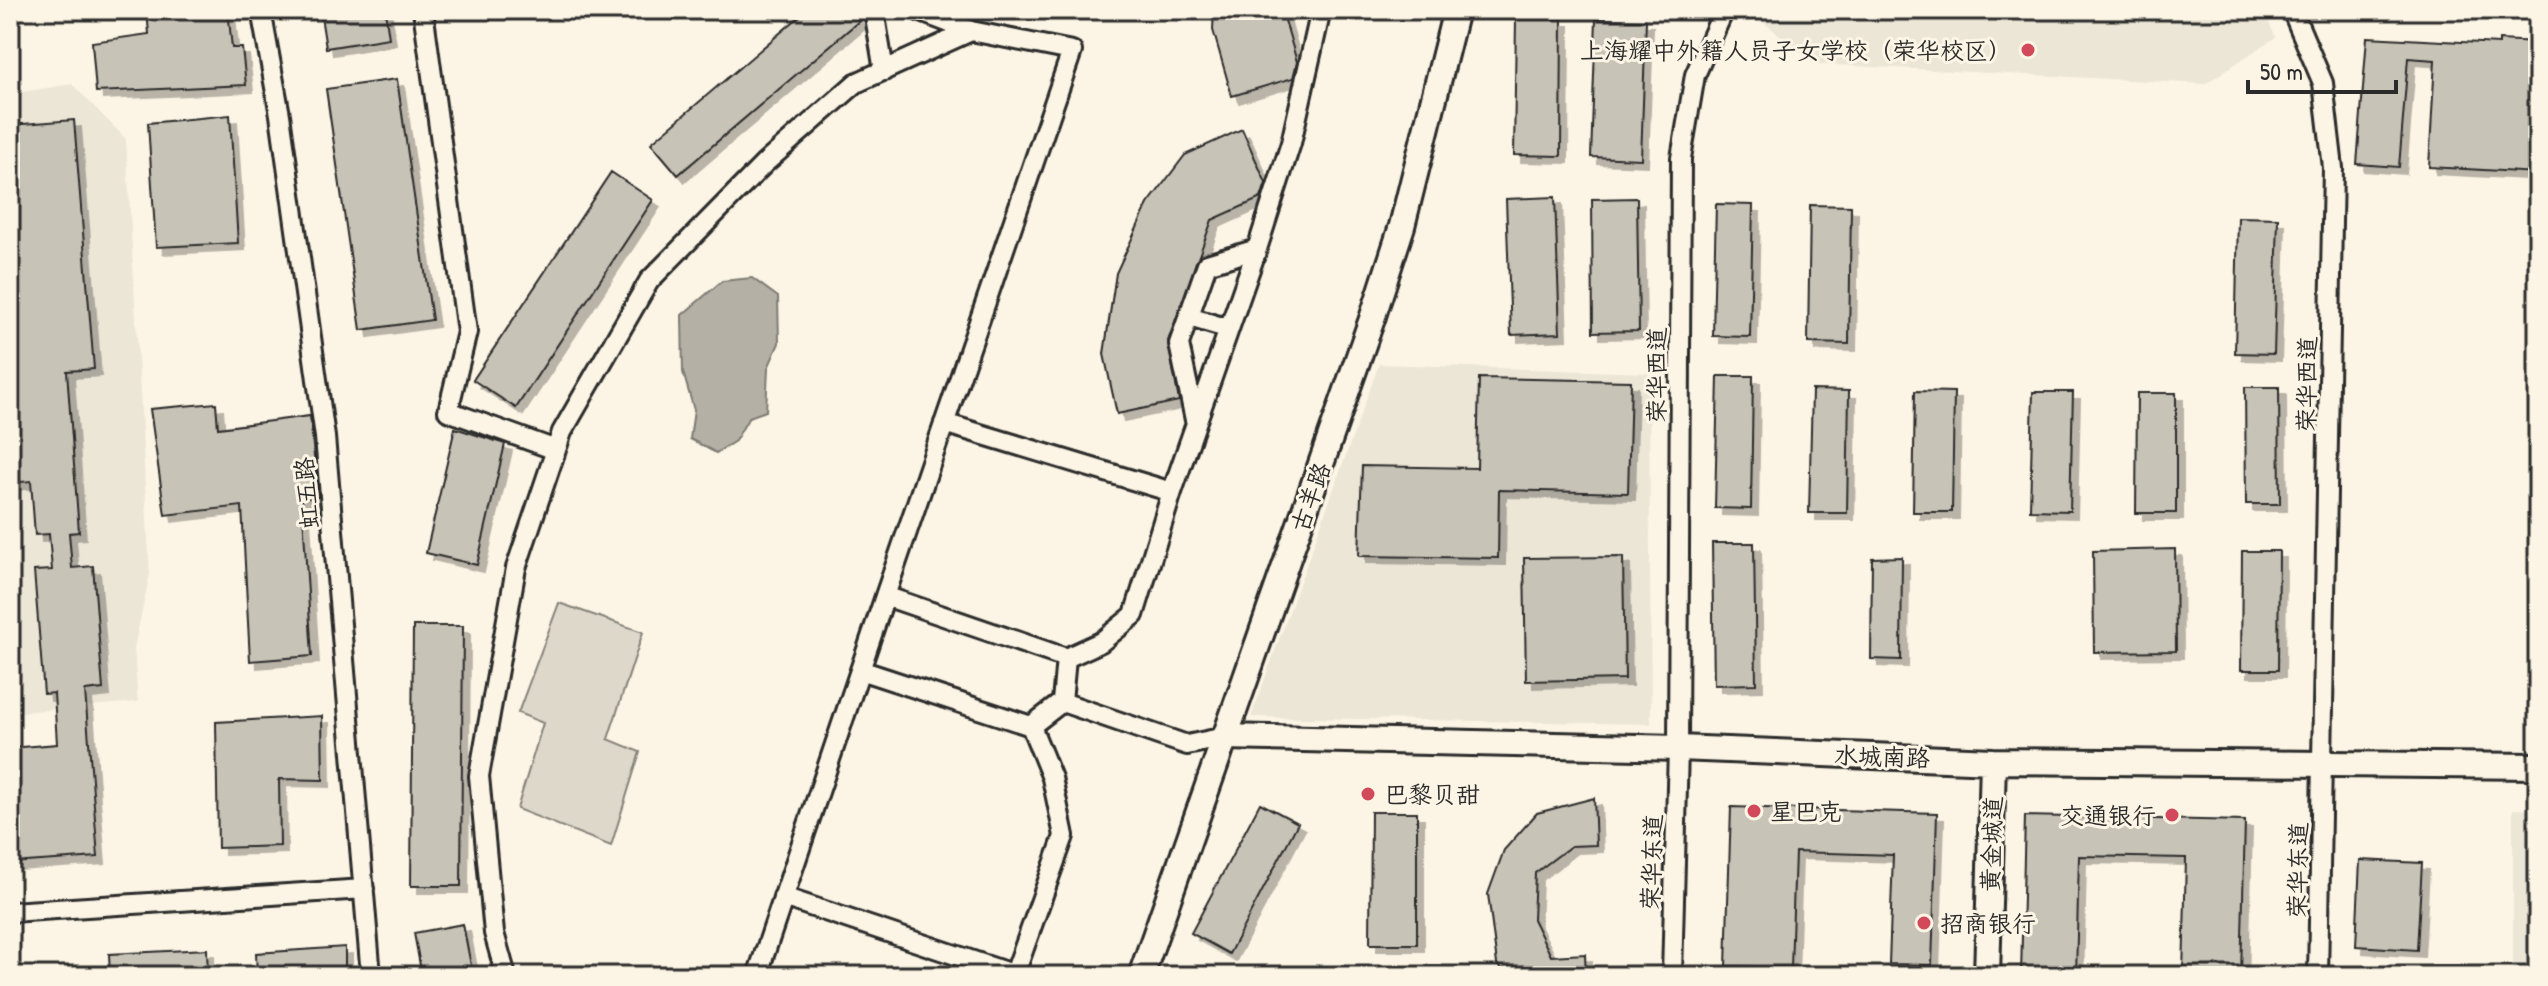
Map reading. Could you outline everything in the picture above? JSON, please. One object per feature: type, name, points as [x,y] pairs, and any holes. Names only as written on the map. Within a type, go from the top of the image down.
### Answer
[{"type":"street","name":"虹五路","points":[[261,10],[280,115],[325,437],[371,976]]},
{"type":"street","points":[[423,10],[467,332],[448,411],[556,450]]},
{"type":"street","points":[[874,10],[884,71]]},
{"type":"street","points":[[757,976],[1072,51],[971,31],[916,10]]},
{"type":"street","points":[[885,596],[1066,658],[1101,642],[1134,615],[1172,492],[1291,143],[1321,10]]},
{"type":"street","name":"古羊路","points":[[1141,976],[1342,410],[1402,226],[1456,10]]},
{"type":"street","name":"荣华西道","points":[[1678,748],[1681,158],[1695,75],[1724,10]]},
{"type":"street","name":"荣华西道","points":[[2292,10],[2323,83],[2333,168],[2324,765]]},
{"type":"street","points":[[506,976],[494,933],[479,776],[516,568],[562,432],[649,281],[765,163],[856,83],[971,31]]},
{"type":"street","points":[[1196,423],[1179,344],[1207,264],[1257,249]]},
{"type":"street","points":[[1189,317],[1229,329]]},
{"type":"street","points":[[944,423],[1172,492]]},
{"type":"street","points":[[1031,726],[1062,702],[1066,658]]},
{"type":"street","points":[[783,897],[1015,976],[1064,836],[1052,778],[1031,726],[860,670]]},
{"type":"street","points":[[1062,702],[1187,745],[1225,737]]},
{"type":"street","name":"水城南路","points":[[1225,737],[1678,748],[1993,761],[2538,766]]},
{"type":"street","name":"荣华东道","points":[[1672,976],[1678,748]]},
{"type":"street","name":"黄金城道","points":[[1987,976],[1993,761]]},
{"type":"street","name":"荣华东道","points":[[2318,976],[2324,765]]},
{"type":"street","points":[[10,912],[364,889]]},
{"type":"shaded area","name":"上海耀中外籍人员子女学校（荣华校区）","points":[[2262,10],[2276,37],[2205,84],[1817,64],[1749,11]]},
{"type":"shaded area","points":[[72,84],[126,139],[150,574],[134,648],[138,702],[10,713],[10,94]]},
{"type":"shaded area","points":[[752,278],[778,297],[779,343],[768,368],[766,411],[749,417],[735,441],[716,453],[690,439],[694,410],[683,372],[682,315],[722,281]]},
{"type":"shaded area","points":[[1379,364],[1649,373],[1651,724],[1251,717]]},
{"type":"shaded area","points":[[559,603],[643,632],[608,739],[640,752],[611,846],[517,809],[543,723],[518,713]]},
{"type":"shaded area","points":[[2513,809],[2538,810],[2538,976],[2513,976]]},
{"type":"building","points":[[147,10],[228,10],[232,48],[242,48],[246,85],[96,92],[92,42],[149,34]]},
{"type":"building","points":[[320,10],[385,10],[389,38],[326,48]]},
{"type":"building","points":[[807,10],[850,10],[859,21],[678,175],[651,143]]},
{"type":"building","points":[[1214,10],[1282,10],[1297,62],[1293,78],[1232,96],[1213,30]]},
{"type":"building","points":[[1516,19],[1562,19],[1561,156],[1514,155]]},
{"type":"building","points":[[1596,19],[1646,20],[1641,159],[1591,157]]},
{"type":"building","points":[[2367,37],[2499,44],[2499,40],[2538,42],[2538,173],[2429,167],[2435,60],[2408,58],[2399,167],[2357,164]]},
{"type":"building","points":[[397,79],[432,320],[361,330],[326,89]]},
{"type":"building","points":[[230,115],[238,243],[156,247],[148,123]]},
{"type":"building","points":[[74,120],[94,369],[67,371],[79,532],[69,533],[72,568],[93,566],[103,689],[85,691],[98,857],[12,863],[10,748],[57,744],[54,693],[44,694],[34,571],[52,570],[49,534],[35,535],[31,481],[10,483],[10,125]]},
{"type":"building","points":[[1242,129],[1266,183],[1261,198],[1212,220],[1168,341],[1179,401],[1117,414],[1104,354],[1116,273],[1148,204],[1185,155]]},
{"type":"building","points":[[611,172],[653,200],[516,408],[473,380]]},
{"type":"building","points":[[1555,197],[1560,333],[1511,335],[1506,199]]},
{"type":"building","points":[[1637,198],[1639,331],[1593,332],[1592,199]]},
{"type":"building","points":[[1716,204],[1753,205],[1750,337],[1713,336]]},
{"type":"building","points":[[1810,205],[1851,206],[1849,344],[1808,343]]},
{"type":"building","points":[[2238,217],[2278,218],[2274,354],[2235,353]]},
{"type":"building","points":[[1718,376],[1753,376],[1751,509],[1715,508]]},
{"type":"building","points":[[1479,378],[1631,381],[1628,493],[1499,490],[1498,558],[1359,556],[1362,466],[1477,468]]},
{"type":"building","points":[[2245,387],[2279,387],[2280,504],[2246,504]]},
{"type":"building","points":[[1812,390],[1849,391],[1847,513],[1809,513]]},
{"type":"building","points":[[1915,391],[1954,392],[1952,512],[1913,512]]},
{"type":"building","points":[[2033,392],[2073,392],[2070,511],[2030,510]]},
{"type":"building","points":[[2137,393],[2176,393],[2176,513],[2136,513]]},
{"type":"building","points":[[216,403],[218,428],[310,416],[318,497],[302,499],[312,656],[250,661],[242,506],[165,515],[150,409]]},
{"type":"building","points":[[455,428],[505,444],[477,565],[426,553]]},
{"type":"building","points":[[1712,543],[1754,543],[1756,684],[1714,685]]},
{"type":"building","points":[[2175,549],[2176,651],[2094,652],[2093,551]]},
{"type":"building","points":[[2242,551],[2279,551],[2278,670],[2241,670]]},
{"type":"building","points":[[1623,557],[1625,679],[1526,681],[1524,558]]},
{"type":"building","points":[[1902,557],[1901,660],[1871,659],[1872,558]]},
{"type":"building","points":[[413,626],[463,626],[461,886],[411,886]]},
{"type":"building","points":[[322,716],[323,780],[279,779],[280,846],[218,848],[216,722]]},
{"type":"building","points":[[1594,798],[1596,845],[1571,846],[1535,873],[1533,919],[1551,956],[1585,954],[1586,976],[1506,976],[1497,964],[1488,894],[1504,850],[1537,813]]},
{"type":"building","points":[[1260,803],[1298,823],[1229,954],[1191,933]]},
{"type":"building","points":[[1731,807],[1937,813],[1932,965],[1889,964],[1893,855],[1795,852],[1791,968],[1726,966]]},
{"type":"building","points":[[1371,812],[1417,812],[1417,944],[1370,944]]},
{"type":"building","points":[[2025,816],[2245,821],[2241,976],[2183,976],[2186,858],[2079,856],[2076,976],[2021,976]]},
{"type":"building","points":[[2360,860],[2422,863],[2417,950],[2356,946]]},
{"type":"building","points":[[463,924],[473,976],[422,976],[414,933]]},
{"type":"building","points":[[345,947],[345,976],[257,976],[256,953]]},
{"type":"building","points":[[207,949],[208,976],[110,976],[109,954]]},
{"type":"place","name":"上海耀中外籍人员子女学校（荣华校区）","points":[[2028,50]]},
{"type":"place","name":"巴黎贝甜","points":[[1368,794]]},
{"type":"place","name":"星巴克","points":[[1754,811]]},
{"type":"place","name":"交通银行","points":[[2172,815]]},
{"type":"place","name":"招商银行","points":[[1924,923]]}]
